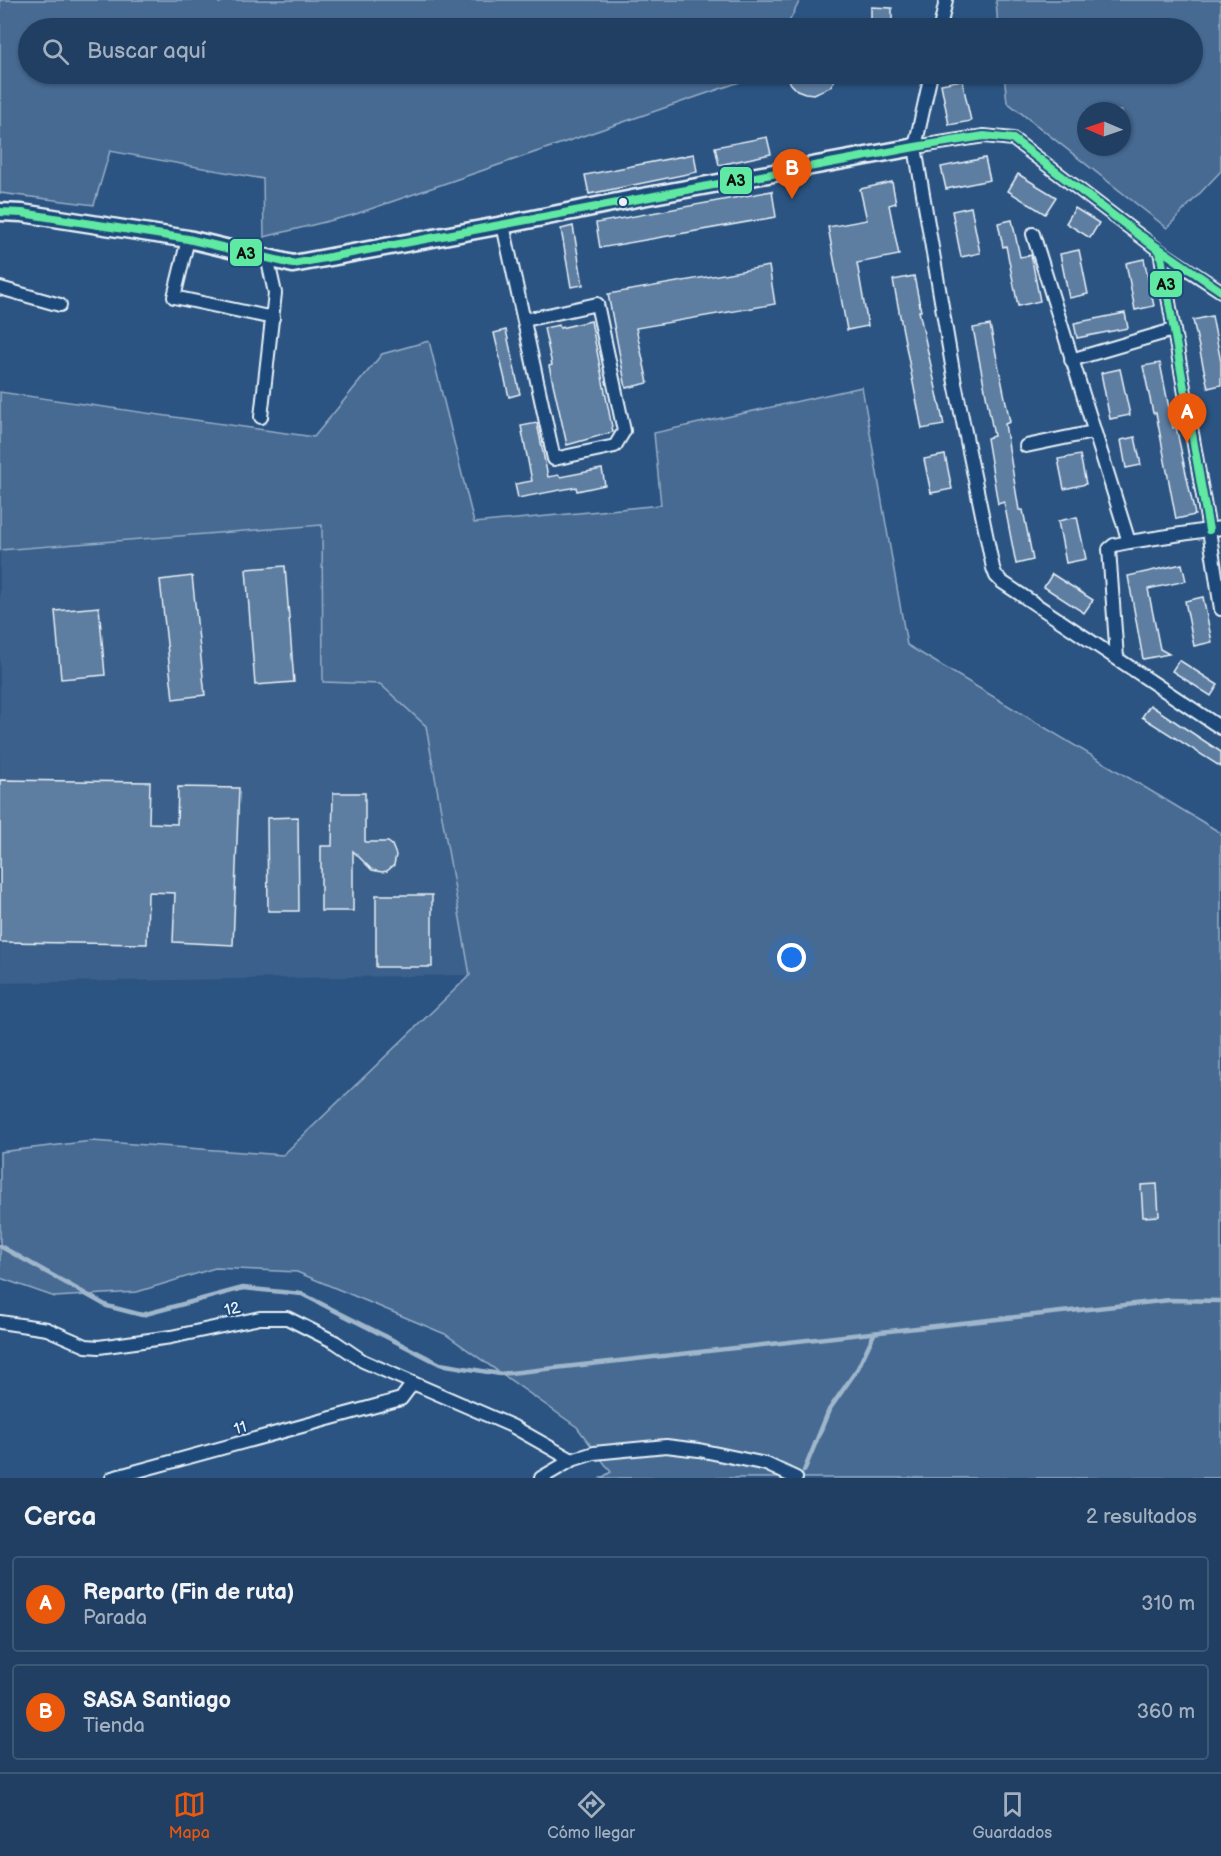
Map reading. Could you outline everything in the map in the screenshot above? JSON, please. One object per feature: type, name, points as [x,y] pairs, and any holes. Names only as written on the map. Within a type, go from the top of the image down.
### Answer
[{"type":"street","points":[[942,18],[946,0]]},
{"type":"street","points":[[929,84],[915,147],[955,383],[993,568],[1002,582],[1221,728]]},
{"type":"street","points":[[0,212],[22,213],[188,239],[293,264],[637,198],[984,136],[1013,139],[1160,251],[1221,291]]},
{"type":"street","points":[[503,225],[554,459],[615,446],[624,431],[597,304],[525,320]]},
{"type":"street","points":[[1033,234],[1129,542]]},
{"type":"street","points":[[188,239],[174,297],[273,318]]},
{"type":"street","points":[[1160,251],[1173,330],[1215,529],[1221,609]]},
{"type":"street","points":[[261,417],[275,293],[267,257]]},
{"type":"street","points":[[0,288],[60,305]]},
{"type":"street","points":[[1071,360],[1173,330]]},
{"type":"street","points":[[1026,446],[1093,432]]},
{"type":"street","points":[[1117,658],[1108,549],[1114,545],[1129,542],[1215,529]]},
{"type":"street","name":"12","points":[[0,1322],[46,1329],[86,1346],[99,1347],[171,1337],[261,1318],[287,1318],[335,1342],[363,1361],[512,1426],[572,1461]]},
{"type":"street","name":"11","points":[[112,1478],[401,1399],[413,1383]]},
{"type":"street","points":[[541,1478],[572,1461],[594,1453],[666,1446],[699,1450],[766,1464],[796,1478]]},
{"type":"shaded area","points":[[0,0],[218,0],[219,3],[228,0],[800,0],[791,18],[18,18],[18,84],[734,84],[353,215],[264,237],[263,179],[110,151],[94,205],[0,193]]},
{"type":"shaded area","points":[[996,0],[1221,0],[1221,171],[1167,228],[1007,102],[1005,84],[1203,84],[1203,18],[997,18]]},
{"type":"shaded area","points":[[429,341],[474,523],[661,505],[654,433],[862,387],[907,645],[1221,833],[1221,1478],[601,1478],[611,1472],[577,1427],[445,1334],[297,1272],[215,1268],[137,1292],[55,1297],[0,1278],[0,1152],[92,1141],[283,1155],[470,975],[426,726],[380,684],[323,682],[322,525],[0,550],[0,392],[314,437],[382,354]]},
{"type":"shaded area","points":[[322,525],[323,682],[380,684],[426,726],[470,975],[0,983],[0,550]]},
{"type":"building","points":[[871,7],[892,8],[892,18],[871,18]]},
{"type":"building","points":[[791,84],[832,84],[814,94],[797,90]]},
{"type":"building","points":[[941,84],[963,84],[971,121],[949,125]]},
{"type":"building","points":[[767,137],[771,154],[719,165],[715,147]]},
{"type":"building","points":[[694,154],[697,172],[589,194],[585,175]]},
{"type":"building","points":[[985,158],[990,180],[946,189],[941,167]]},
{"type":"building","points":[[1018,174],[1056,197],[1045,214],[1008,191]]},
{"type":"building","points":[[892,182],[896,203],[889,205],[899,255],[857,263],[868,326],[847,330],[828,227],[867,220],[860,189]]},
{"type":"building","points":[[772,191],[776,217],[600,248],[596,223]]},
{"type":"building","points":[[971,207],[980,253],[961,257],[952,211]]},
{"type":"building","points":[[1075,208],[1099,223],[1090,238],[1066,223]]},
{"type":"building","points":[[1012,220],[1020,257],[1031,255],[1040,301],[1018,306],[1006,246],[1003,247],[998,223]]},
{"type":"building","points":[[573,226],[583,285],[571,287],[561,229]]},
{"type":"building","points":[[1079,250],[1088,294],[1069,298],[1060,254]]},
{"type":"building","points":[[1144,259],[1154,306],[1135,310],[1126,263]]},
{"type":"building","points":[[769,266],[775,304],[636,328],[648,383],[626,388],[608,294]]},
{"type":"building","points":[[914,276],[921,311],[919,311],[944,425],[922,429],[893,280]]},
{"type":"building","points":[[1125,313],[1128,328],[1077,338],[1074,323]]},
{"type":"building","points":[[1212,316],[1221,362],[1221,385],[1208,388],[1193,320]]},
{"type":"building","points":[[591,321],[613,432],[567,445],[549,366],[552,365],[544,328],[559,325],[560,328]]},
{"type":"building","points":[[990,325],[1010,422],[1005,424],[1019,510],[1023,510],[1033,560],[1016,564],[1004,502],[998,504],[987,438],[994,436],[973,328]]},
{"type":"building","points":[[506,330],[520,394],[509,397],[494,333]]},
{"type":"building","points":[[1160,363],[1173,428],[1176,427],[1195,515],[1176,519],[1156,413],[1153,413],[1143,366]]},
{"type":"building","points":[[1120,369],[1130,415],[1110,419],[1101,373]]},
{"type":"building","points":[[537,423],[548,477],[602,469],[605,485],[577,491],[576,487],[518,498],[515,484],[532,481],[521,426]]},
{"type":"building","points":[[1135,437],[1141,465],[1126,468],[1121,440]]},
{"type":"building","points":[[945,455],[952,489],[931,493],[924,459]]},
{"type":"building","points":[[1080,455],[1086,484],[1064,489],[1058,459]]},
{"type":"building","points":[[1077,517],[1086,559],[1066,563],[1058,521]]},
{"type":"building","points":[[1182,564],[1186,581],[1148,589],[1160,649],[1169,654],[1143,659],[1128,576]]},
{"type":"building","points":[[285,566],[294,682],[255,685],[246,569]]},
{"type":"building","points":[[1052,574],[1093,600],[1084,613],[1044,587]]},
{"type":"building","points":[[192,576],[205,695],[173,699],[160,580]]},
{"type":"building","points":[[1203,597],[1212,642],[1194,646],[1185,601]]},
{"type":"building","points":[[99,607],[105,675],[61,679],[55,611]]},
{"type":"building","points":[[1179,660],[1218,685],[1211,696],[1172,671]]},
{"type":"building","points":[[1150,705],[1221,752],[1221,767],[1142,717]]},
{"type":"building","points":[[0,780],[150,782],[149,823],[177,824],[178,787],[239,788],[233,945],[173,942],[175,893],[148,892],[147,944],[0,942]]},
{"type":"building","points":[[333,793],[365,793],[365,842],[388,842],[392,845],[396,855],[394,865],[382,872],[372,870],[353,851],[353,911],[321,911],[321,846],[332,846]]},
{"type":"building","points":[[298,817],[299,911],[268,911],[267,818]]},
{"type":"building","points":[[376,895],[432,895],[432,967],[376,967]]},
{"type":"building","points":[[1157,1184],[1159,1216],[1143,1217],[1141,1185]]},
{"type":"waterway","points":[[0,1246],[107,1306],[142,1315],[243,1288],[302,1294],[440,1364],[500,1374],[1170,1300],[1221,1301]]},
{"type":"waterway","points":[[804,1471],[829,1410],[858,1368],[874,1334]]},
{"type":"transit line","name":"A3","points":[[0,212],[22,213],[188,239],[293,264],[915,147],[984,136],[1013,139],[1160,251],[1209,530]]},
{"type":"transit line","name":"A3","points":[[1141,236],[1221,291]]},
{"type":"place","name":"SASA Santiago","points":[[792,199]]},
{"type":"place","name":"Reparto (Fin de ruta)","points":[[1187,443]]}]
